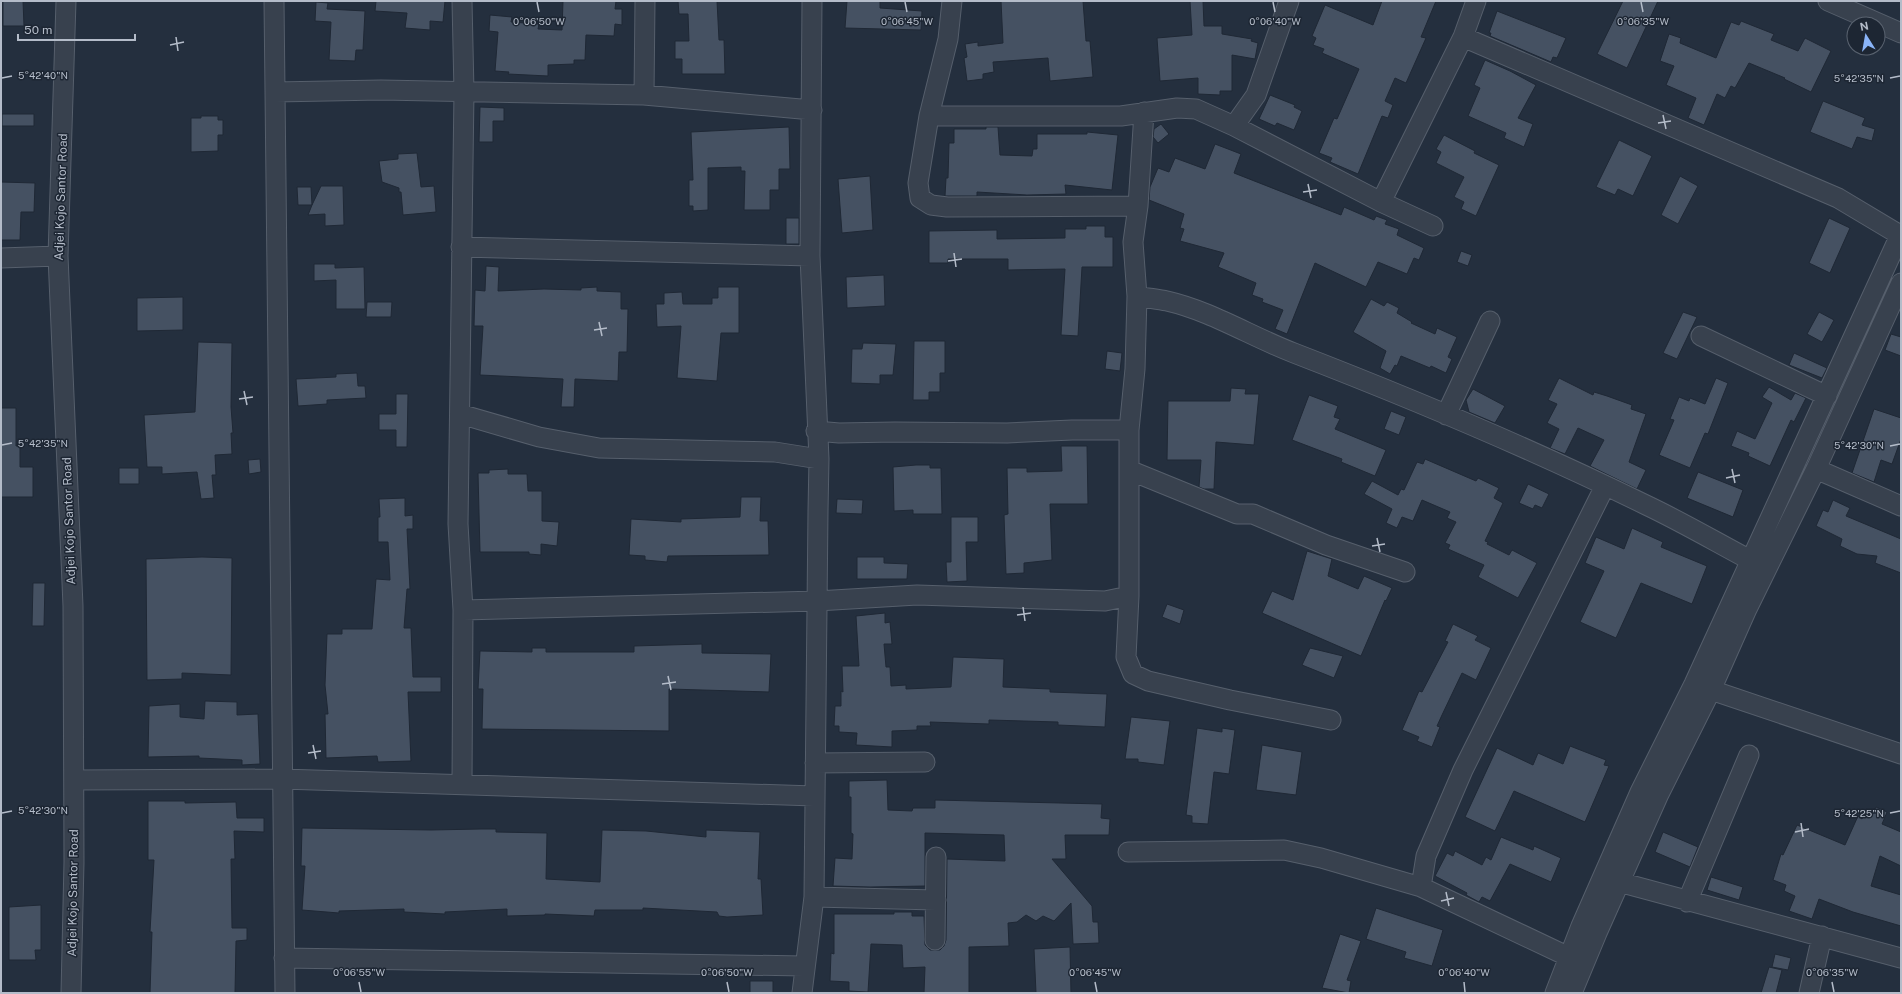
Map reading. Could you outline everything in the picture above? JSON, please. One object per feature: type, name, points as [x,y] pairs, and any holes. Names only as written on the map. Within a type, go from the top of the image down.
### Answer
[{"type":"street","name":"Adjei Kojo Santor Road","points":[[66,1],[58,256],[73,606],[74,780],[71,993]]},
{"type":"street","points":[[274,1],[285,993]]},
{"type":"street","points":[[462,1],[464,92],[458,524],[463,610],[462,784]]},
{"type":"street","points":[[644,95],[645,1]]},
{"type":"street","points":[[802,993],[804,966],[814,897],[819,459],[816,431],[810,256],[812,1]]},
{"type":"street","points":[[952,1],[948,39],[929,116],[918,183],[920,198],[931,205],[970,207],[1138,206]]},
{"type":"street","points":[[1234,126],[1256,95],[1289,1]]},
{"type":"street","points":[[1381,202],[1463,37],[1476,1]]},
{"type":"street","points":[[1828,1],[1901,33]]},
{"type":"street","points":[[1463,37],[1838,198],[1901,234],[1750,560],[1702,687],[1659,794],[1619,882],[1572,993]]},
{"type":"street","points":[[275,92],[381,90],[644,95],[812,110]]},
{"type":"street","points":[[929,116],[1121,116],[1177,108],[1196,109],[1234,126],[1381,202],[1433,226]]},
{"type":"street","points":[[1144,112],[1138,206],[1133,242],[1137,296],[1136,369],[1129,430],[1129,596],[1126,657],[1133,674],[1148,681],[1230,700],[1331,720]]},
{"type":"street","points":[[461,247],[810,256]]},
{"type":"street","points":[[1,258],[58,256]]},
{"type":"street","points":[[1554,993],[1640,792],[1746,609],[1816,469],[1901,283]]},
{"type":"street","points":[[1137,296],[1168,301],[1190,308],[1266,342],[1513,442],[1647,505],[1750,560]]},
{"type":"street","points":[[1446,415],[1490,321]]},
{"type":"street","points":[[1701,336],[1827,396]]},
{"type":"street","points":[[460,414],[539,437],[599,448],[774,452],[819,459]]},
{"type":"street","points":[[816,431],[839,433],[1007,433],[1087,429],[1129,430]]},
{"type":"street","points":[[1816,469],[1901,506]]},
{"type":"street","points":[[1129,470],[1237,514],[1253,514],[1326,545],[1405,572]]},
{"type":"street","points":[[1421,887],[1426,856],[1463,770],[1605,486]]},
{"type":"street","points":[[463,610],[817,601],[917,596],[1105,600],[1129,596]]},
{"type":"street","points":[[1702,687],[1901,754]]},
{"type":"street","points":[[1687,902],[1749,755]]},
{"type":"street","points":[[815,763],[925,762]]},
{"type":"street","points":[[74,780],[282,779],[814,796]]},
{"type":"street","points":[[1128,852],[1284,850],[1321,858],[1421,887],[1569,957]]},
{"type":"street","points":[[935,940],[936,857]]},
{"type":"street","points":[[1619,882],[1687,902],[1822,936],[1901,958]]},
{"type":"street","points":[[814,897],[936,900]]},
{"type":"street","points":[[1809,993],[1822,936]]},
{"type":"street","points":[[284,958],[804,966]]},
{"type":"building","points":[[3,1],[23,1],[24,26],[3,26]]},
{"type":"building","points":[[376,1],[445,1],[443,22],[430,21],[430,30],[405,28],[407,13],[375,11]]},
{"type":"building","points":[[563,1],[616,1],[615,9],[622,9],[622,25],[615,24],[614,36],[586,35],[585,60],[574,60],[574,64],[548,65],[548,76],[508,74],[509,72],[495,71],[498,32],[489,31],[490,15],[512,17],[511,22],[539,24],[538,29],[562,30]]},
{"type":"building","points":[[678,1],[717,1],[719,40],[724,40],[725,74],[682,74],[682,59],[675,59],[675,41],[689,41],[688,14],[679,14]]},
{"type":"building","points":[[847,1],[880,1],[880,8],[922,11],[921,30],[845,28]]},
{"type":"building","points":[[1001,1],[1083,1],[1086,41],[1090,41],[1093,77],[1050,81],[1048,58],[993,62],[994,72],[983,74],[983,79],[967,81],[964,58],[967,57],[965,44],[978,42],[978,46],[1003,43]]},
{"type":"building","points":[[1190,1],[1203,1],[1204,26],[1222,26],[1222,34],[1252,39],[1251,41],[1258,43],[1255,59],[1232,55],[1232,91],[1220,91],[1220,95],[1198,94],[1198,78],[1160,81],[1157,38],[1192,35]]},
{"type":"building","points":[[1382,1],[1436,1],[1421,37],[1426,38],[1406,83],[1395,78],[1385,101],[1393,105],[1388,118],[1382,116],[1358,174],[1330,162],[1332,158],[1319,153],[1334,118],[1337,119],[1359,69],[1322,53],[1324,49],[1313,45],[1316,38],[1312,36],[1325,5],[1373,25]]},
{"type":"building","points":[[1623,1],[1658,1],[1627,68],[1597,54]]},
{"type":"building","points":[[316,2],[328,3],[327,9],[365,11],[363,50],[356,50],[355,61],[329,60],[331,22],[315,21]]},
{"type":"building","points":[[1497,11],[1566,38],[1557,58],[1553,57],[1551,62],[1490,36],[1491,33],[1489,33]]},
{"type":"building","points":[[1741,21],[1774,34],[1771,40],[1798,51],[1805,38],[1831,51],[1811,92],[1784,79],[1785,78],[1749,63],[1735,88],[1731,86],[1725,98],[1717,94],[1704,125],[1688,118],[1696,98],[1666,85],[1674,66],[1660,61],[1669,34],[1681,38],[1680,43],[1716,58],[1731,22],[1739,25]]},
{"type":"building","points":[[1485,60],[1536,85],[1518,118],[1533,124],[1524,147],[1504,138],[1506,133],[1468,116],[1480,88],[1474,85]]},
{"type":"building","points":[[1270,95],[1295,105],[1294,107],[1302,111],[1294,130],[1277,123],[1275,126],[1259,119]]},
{"type":"building","points":[[1823,101],[1865,118],[1862,125],[1875,129],[1872,141],[1857,137],[1852,149],[1810,132]]},
{"type":"building","points":[[480,107],[504,108],[504,121],[493,121],[493,142],[479,142]]},
{"type":"building","points":[[2,114],[34,114],[34,126],[2,126]]},
{"type":"building","points":[[201,116],[218,116],[218,120],[223,120],[223,135],[218,135],[218,151],[191,152],[191,118],[201,118]]},
{"type":"building","points":[[1161,124],[1169,134],[1158,143],[1153,137],[1154,129]]},
{"type":"building","points":[[789,127],[790,169],[779,169],[779,190],[770,190],[770,210],[744,210],[745,171],[741,171],[741,167],[708,168],[708,210],[693,211],[693,206],[689,206],[689,180],[693,180],[691,132]]},
{"type":"building","points":[[986,127],[998,127],[1000,155],[1032,156],[1033,149],[1037,149],[1037,134],[1087,134],[1087,132],[1118,135],[1112,190],[1065,185],[1066,194],[1027,195],[977,192],[977,196],[945,196],[946,178],[948,178],[949,143],[954,143],[954,129],[986,129]]},
{"type":"building","points":[[1444,135],[1475,151],[1474,153],[1499,165],[1476,216],[1461,209],[1464,202],[1454,197],[1464,177],[1436,163],[1441,152],[1436,149]]},
{"type":"building","points":[[1619,140],[1652,156],[1633,196],[1618,189],[1615,195],[1596,187]]},
{"type":"building","points":[[1215,144],[1241,154],[1234,173],[1341,215],[1344,207],[1374,220],[1376,216],[1387,220],[1385,224],[1399,229],[1397,235],[1424,248],[1419,260],[1414,258],[1407,274],[1378,262],[1366,287],[1315,263],[1287,334],[1275,329],[1283,310],[1262,302],[1263,299],[1252,295],[1256,283],[1218,267],[1224,253],[1180,241],[1184,229],[1180,228],[1184,214],[1149,200],[1150,187],[1158,168],[1169,172],[1175,158],[1205,169]]},
{"type":"building","points":[[417,153],[421,187],[434,186],[436,212],[403,215],[401,192],[399,192],[399,188],[382,182],[379,161],[398,159],[398,154]]},
{"type":"building","points":[[870,176],[873,230],[842,233],[838,179]]},
{"type":"building","points":[[1680,176],[1698,186],[1678,224],[1661,215]]},
{"type":"building","points":[[1,182],[35,183],[34,212],[21,212],[20,240],[1,240]]},
{"type":"building","points":[[321,186],[343,186],[344,225],[325,226],[325,214],[308,215]]},
{"type":"building","points":[[297,187],[311,187],[312,205],[298,205]]},
{"type":"building","points":[[786,218],[799,218],[799,244],[786,244]]},
{"type":"building","points":[[1829,218],[1850,228],[1830,273],[1809,263]]},
{"type":"building","points":[[1086,226],[1105,226],[1105,237],[1113,237],[1113,267],[1082,267],[1078,336],[1061,335],[1065,269],[1008,270],[1008,259],[948,259],[948,263],[929,263],[929,231],[997,230],[997,239],[1065,238],[1065,229],[1086,229]]},
{"type":"building","points":[[1461,251],[1472,255],[1468,266],[1457,262]]},
{"type":"building","points":[[314,264],[335,264],[335,268],[364,267],[365,309],[336,309],[336,280],[314,281]]},
{"type":"building","points":[[486,266],[499,267],[498,291],[544,289],[581,290],[581,288],[597,287],[597,291],[621,292],[621,309],[628,309],[627,352],[619,352],[618,381],[575,379],[574,407],[561,407],[563,379],[480,375],[483,326],[474,326],[475,290],[485,291]]},
{"type":"building","points":[[884,275],[885,306],[847,308],[846,277]]},
{"type":"building","points":[[718,287],[739,287],[739,333],[721,333],[717,381],[677,378],[681,326],[657,327],[656,304],[664,304],[664,293],[682,292],[683,304],[712,304],[712,298],[718,298]]},
{"type":"building","points":[[183,297],[183,330],[137,331],[137,298]]},
{"type":"building","points":[[1371,299],[1384,306],[1387,302],[1399,308],[1397,313],[1412,322],[1411,323],[1435,334],[1437,328],[1457,337],[1448,357],[1452,359],[1446,373],[1431,366],[1430,368],[1401,356],[1397,366],[1395,365],[1390,374],[1380,368],[1386,351],[1353,332]]},
{"type":"building","points":[[367,302],[392,302],[391,317],[366,317]]},
{"type":"building","points":[[1683,312],[1697,317],[1677,359],[1663,353]]},
{"type":"building","points":[[1819,312],[1834,320],[1822,342],[1807,334]]},
{"type":"building","points":[[1891,334],[1901,337],[1901,356],[1885,350]]},
{"type":"building","points":[[914,341],[945,341],[945,373],[940,373],[940,392],[929,392],[929,400],[913,400]]},
{"type":"building","points":[[198,342],[232,343],[232,454],[215,455],[216,475],[212,475],[214,498],[201,499],[197,472],[162,474],[162,467],[147,467],[144,415],[195,412]]},
{"type":"building","points":[[863,343],[896,344],[893,375],[880,375],[880,384],[851,383],[852,349],[862,349]]},
{"type":"building","points":[[1107,351],[1122,353],[1120,371],[1105,369]]},
{"type":"building","points":[[1794,353],[1827,368],[1822,378],[1789,365]]},
{"type":"building","points":[[357,373],[358,386],[365,386],[366,398],[327,400],[327,404],[298,406],[296,379],[336,377],[336,374]]},
{"type":"building","points":[[1559,378],[1593,395],[1594,392],[1632,405],[1631,409],[1646,414],[1629,462],[1646,470],[1637,489],[1590,466],[1604,440],[1578,428],[1565,454],[1550,448],[1559,429],[1547,423],[1557,404],[1548,400]]},
{"type":"building","points":[[1716,378],[1728,383],[1708,434],[1705,433],[1690,468],[1659,455],[1674,420],[1670,419],[1679,397],[1689,401],[1690,398],[1705,404]]},
{"type":"building","points":[[1769,387],[1791,400],[1795,393],[1806,398],[1794,422],[1791,420],[1770,466],[1748,456],[1749,453],[1731,446],[1737,431],[1755,439],[1772,403],[1762,397]]},
{"type":"building","points":[[1231,388],[1246,389],[1245,394],[1259,394],[1254,445],[1216,442],[1214,489],[1204,489],[1199,487],[1201,460],[1167,460],[1168,401],[1230,401]]},
{"type":"building","points":[[1473,389],[1505,406],[1495,423],[1469,412],[1466,400]]},
{"type":"building","points":[[396,394],[408,394],[407,447],[396,447],[396,430],[379,430],[379,414],[396,414]]},
{"type":"building","points":[[1309,395],[1338,406],[1334,417],[1340,419],[1335,429],[1386,450],[1375,476],[1341,462],[1342,459],[1292,440]]},
{"type":"building","points":[[1,408],[16,408],[16,446],[20,446],[20,467],[33,467],[33,497],[1,497]]},
{"type":"building","points":[[1874,409],[1901,418],[1901,439],[1892,464],[1881,460],[1874,482],[1852,473]]},
{"type":"building","points":[[1391,411],[1406,417],[1399,435],[1384,429]]},
{"type":"building","points":[[1061,446],[1087,446],[1088,504],[1050,504],[1052,560],[1024,563],[1024,573],[1006,574],[1004,515],[1008,514],[1007,468],[1027,468],[1027,472],[1062,471]]},
{"type":"building","points":[[260,459],[261,472],[249,474],[248,460]]},
{"type":"building","points":[[1425,459],[1476,481],[1478,478],[1499,488],[1494,498],[1503,503],[1485,541],[1488,542],[1487,544],[1509,555],[1512,550],[1537,563],[1518,598],[1478,577],[1484,565],[1448,549],[1450,545],[1445,543],[1456,522],[1447,518],[1450,512],[1422,500],[1413,521],[1402,517],[1397,528],[1386,523],[1392,509],[1364,494],[1372,481],[1398,495],[1401,489],[1404,490],[1417,462],[1423,464]]},
{"type":"building","points":[[930,465],[930,468],[941,468],[942,514],[913,514],[913,510],[894,511],[893,467]]},
{"type":"building","points":[[119,468],[139,468],[139,484],[119,484]]},
{"type":"building","points":[[508,469],[508,474],[527,474],[528,491],[542,491],[542,521],[559,522],[557,546],[541,544],[541,555],[529,554],[529,552],[480,552],[478,473],[489,473],[489,470]]},
{"type":"building","points":[[1698,472],[1743,490],[1733,517],[1687,498]]},
{"type":"building","points":[[1528,484],[1549,494],[1542,508],[1535,505],[1533,509],[1519,503]]},
{"type":"building","points":[[741,497],[761,497],[760,521],[768,521],[769,555],[668,556],[667,562],[645,560],[645,556],[629,555],[631,519],[681,522],[681,519],[740,517]]},
{"type":"building","points":[[405,498],[405,516],[413,515],[413,529],[407,529],[410,589],[407,589],[404,628],[411,628],[413,677],[441,677],[441,692],[408,692],[411,761],[378,762],[377,756],[326,758],[325,714],[328,714],[325,685],[327,634],[342,634],[342,629],[372,629],[376,579],[390,580],[388,542],[378,542],[378,517],[380,517],[379,499]]},
{"type":"building","points":[[837,499],[863,500],[862,514],[836,513]]},
{"type":"building","points":[[1833,500],[1850,508],[1846,516],[1901,539],[1901,573],[1875,563],[1877,556],[1857,554],[1840,546],[1842,539],[1816,526],[1823,510],[1828,512]]},
{"type":"building","points":[[951,517],[978,517],[978,542],[966,542],[967,581],[947,582],[946,562],[951,562]]},
{"type":"building","points":[[1632,528],[1663,542],[1661,547],[1707,566],[1692,604],[1641,583],[1616,638],[1580,622],[1604,571],[1585,563],[1596,537],[1624,549]]},
{"type":"building","points":[[1307,551],[1332,559],[1328,576],[1358,589],[1364,576],[1392,588],[1386,601],[1385,600],[1361,656],[1262,613],[1272,591],[1293,600]]},
{"type":"building","points":[[202,557],[232,558],[231,675],[182,673],[182,679],[147,680],[146,559]]},
{"type":"building","points":[[857,557],[884,557],[884,563],[908,564],[907,579],[857,579]]},
{"type":"building","points":[[33,583],[45,583],[44,626],[32,626]]},
{"type":"building","points":[[1167,604],[1184,610],[1180,624],[1162,617]]},
{"type":"building","points":[[885,613],[885,623],[890,622],[892,644],[884,644],[886,667],[890,667],[891,686],[906,685],[906,689],[951,687],[953,657],[1004,659],[1003,687],[1050,689],[1050,692],[1107,694],[1105,727],[1058,725],[1058,722],[989,720],[989,724],[930,722],[931,726],[917,726],[917,730],[892,731],[892,747],[856,745],[857,733],[839,732],[839,726],[834,726],[835,706],[841,706],[841,691],[843,692],[842,666],[859,666],[856,616]]},
{"type":"building","points":[[1453,624],[1478,636],[1475,640],[1491,648],[1476,680],[1462,673],[1437,726],[1440,727],[1432,747],[1417,741],[1419,737],[1402,730],[1419,691],[1422,692],[1448,642],[1445,641]]},
{"type":"building","points":[[702,644],[702,653],[771,654],[769,692],[669,689],[669,731],[482,729],[483,689],[478,689],[480,651],[532,652],[532,648],[546,648],[546,652],[634,652],[634,646]]},
{"type":"building","points":[[1310,648],[1343,656],[1334,678],[1302,665]]},
{"type":"building","points":[[205,701],[237,702],[237,715],[258,714],[260,764],[242,765],[242,760],[199,758],[199,756],[148,757],[149,706],[180,704],[180,717],[204,719]]},
{"type":"building","points":[[1131,717],[1170,721],[1164,765],[1138,762],[1138,759],[1125,759]]},
{"type":"building","points":[[1197,728],[1222,732],[1222,728],[1235,730],[1229,774],[1214,772],[1208,824],[1192,823],[1192,816],[1186,815]]},
{"type":"building","points":[[1262,745],[1302,752],[1296,795],[1256,790]]},
{"type":"building","points":[[1570,746],[1606,760],[1604,765],[1609,766],[1585,822],[1514,791],[1495,831],[1465,817],[1497,748],[1533,765],[1538,753],[1563,764]]},
{"type":"building","points":[[887,780],[888,810],[912,811],[913,808],[935,808],[935,800],[1102,804],[1101,818],[1110,819],[1109,835],[1065,835],[1066,859],[1052,859],[1092,906],[1093,922],[1098,922],[1099,943],[1073,944],[1071,903],[1054,921],[1043,916],[1036,921],[1026,915],[1017,922],[1008,923],[1009,946],[969,947],[969,993],[924,993],[925,967],[903,968],[902,945],[871,944],[868,992],[849,991],[849,982],[830,981],[831,953],[834,954],[834,914],[894,914],[894,912],[912,912],[912,916],[924,916],[925,945],[930,950],[940,950],[944,946],[946,940],[947,859],[1005,861],[1004,835],[925,833],[925,886],[833,886],[835,858],[852,859],[853,834],[851,833],[851,797],[849,797],[849,781]]},
{"type":"building","points":[[148,801],[185,801],[185,803],[236,802],[237,818],[264,818],[264,832],[234,831],[235,859],[231,859],[232,928],[247,928],[247,940],[236,941],[235,993],[150,993],[152,932],[150,932],[154,860],[148,860]]},
{"type":"building","points":[[1876,807],[1887,812],[1882,824],[1901,832],[1901,866],[1880,856],[1871,886],[1901,895],[1901,926],[1853,912],[1819,899],[1812,919],[1789,911],[1795,896],[1784,891],[1786,885],[1773,880],[1781,854],[1783,855],[1797,825],[1845,845],[1858,816],[1862,819],[1864,814],[1871,817]]},
{"type":"building","points":[[302,828],[431,830],[496,829],[496,832],[547,833],[546,879],[600,882],[602,830],[646,831],[706,837],[706,830],[760,832],[758,879],[761,879],[763,915],[727,917],[719,916],[717,912],[643,908],[643,910],[595,910],[594,916],[545,914],[507,916],[507,909],[445,912],[445,914],[404,912],[404,909],[339,911],[339,913],[302,910],[305,866],[301,866]]},
{"type":"building","points":[[1663,832],[1698,847],[1690,867],[1655,852]]},
{"type":"building","points":[[1501,837],[1533,850],[1534,846],[1561,858],[1551,882],[1510,864],[1490,901],[1482,897],[1479,902],[1466,895],[1467,893],[1435,876],[1447,853],[1453,856],[1455,851],[1482,865],[1486,857],[1491,860]]},
{"type":"building","points":[[1711,877],[1743,887],[1739,900],[1707,890]]},
{"type":"building","points":[[41,905],[41,950],[35,950],[36,960],[9,960],[9,907]]},
{"type":"building","points":[[1376,908],[1443,930],[1432,966],[1404,958],[1406,952],[1366,939]]},
{"type":"building","points":[[1340,934],[1361,941],[1347,980],[1351,981],[1349,993],[1322,988]]},
{"type":"building","points":[[1070,947],[1071,993],[1036,993],[1034,949]]},
{"type":"building","points":[[1775,954],[1791,958],[1788,970],[1772,967]]},
{"type":"building","points":[[1769,967],[1782,970],[1776,993],[1761,993]]},
{"type":"building","points":[[750,981],[773,981],[773,993],[750,993]]}]
